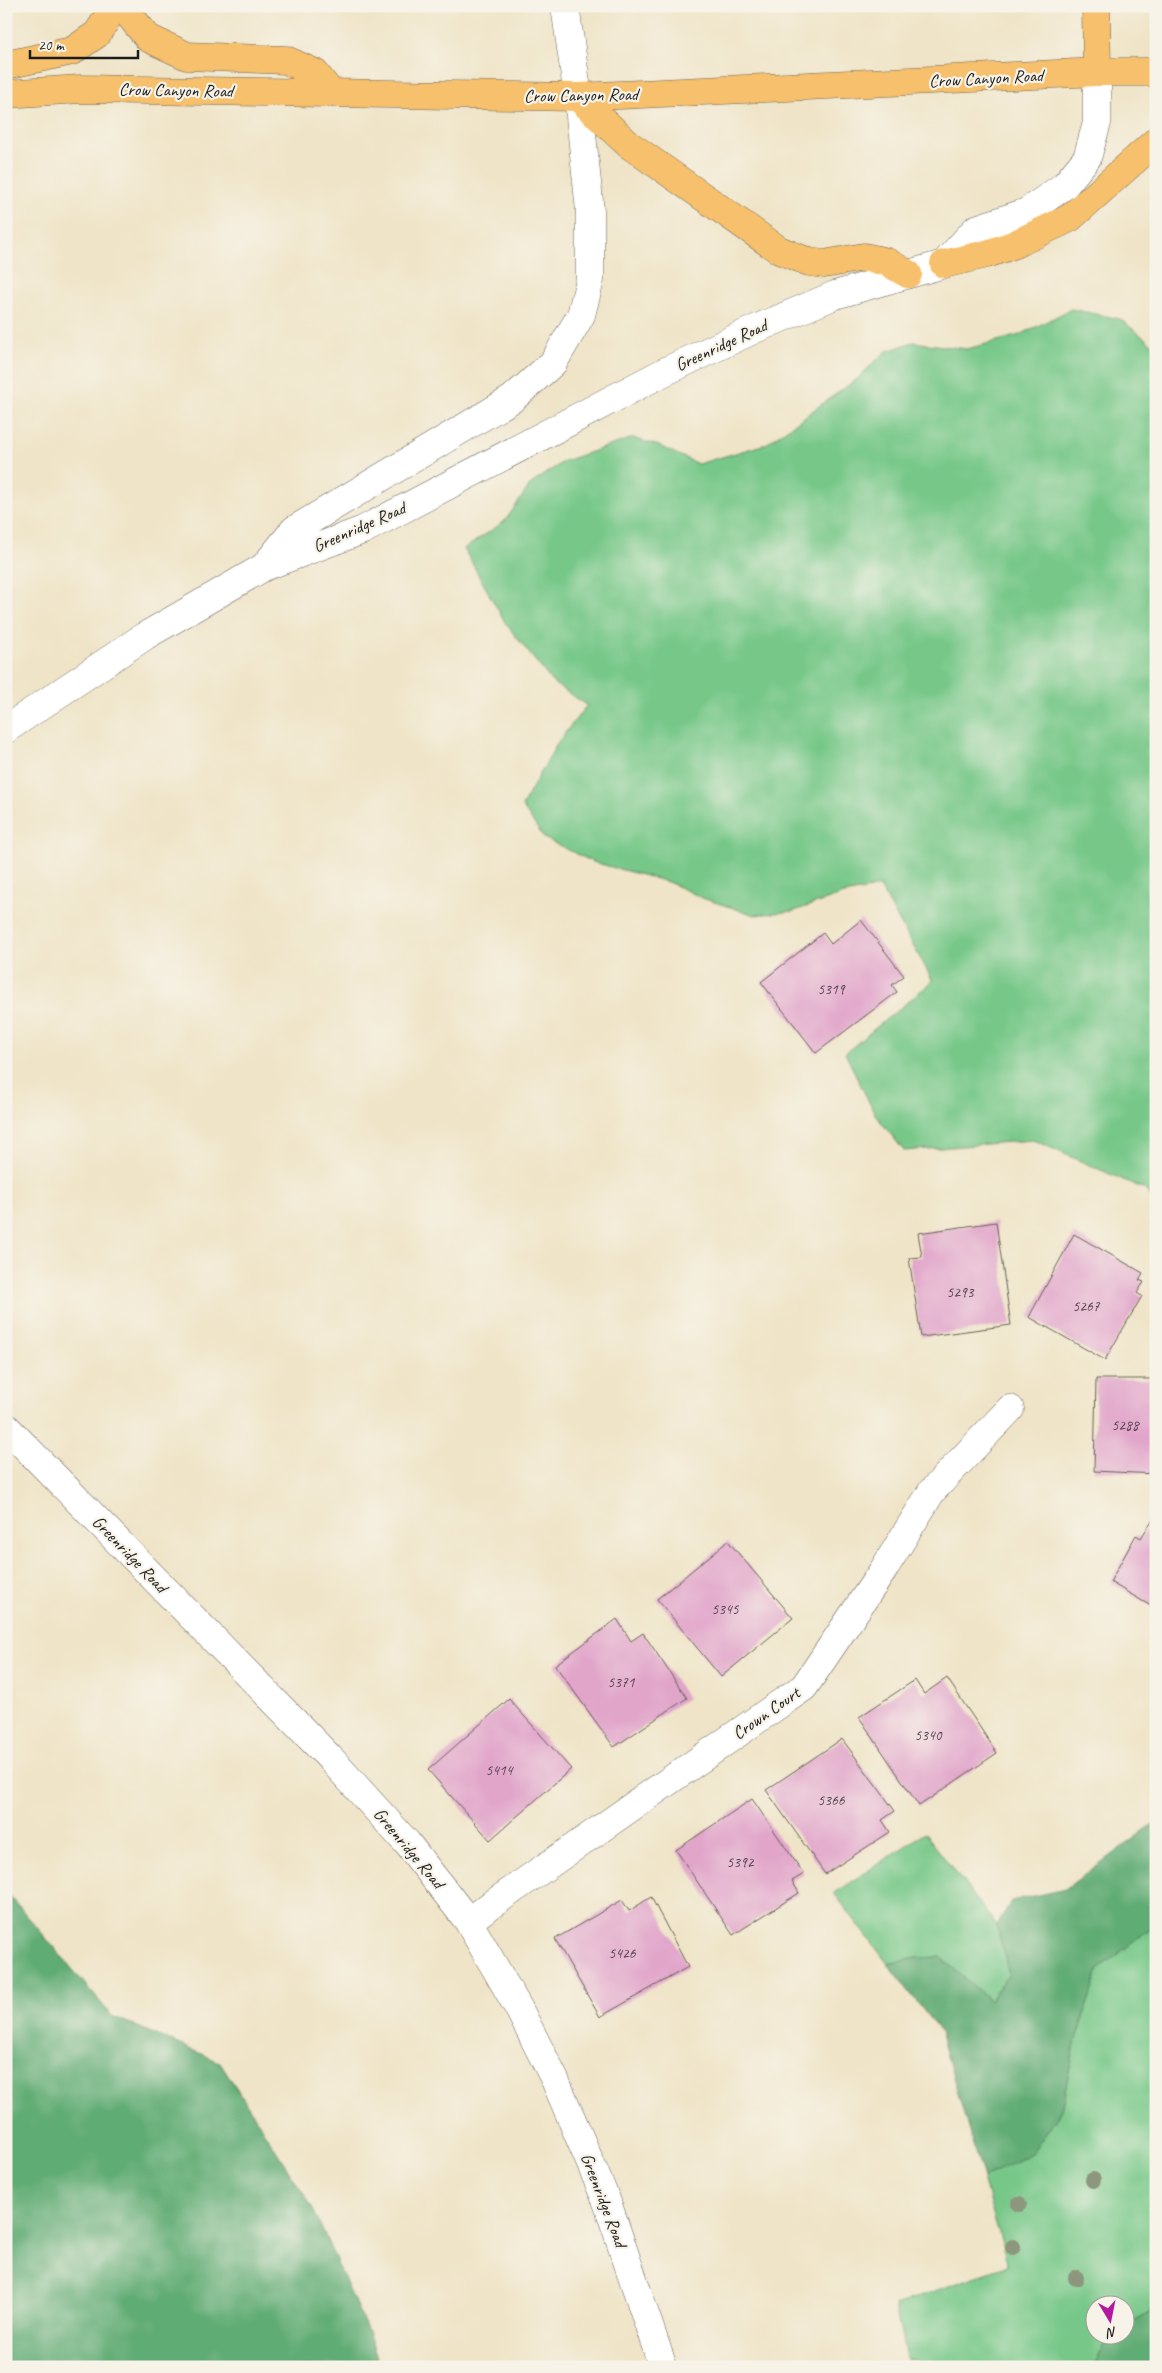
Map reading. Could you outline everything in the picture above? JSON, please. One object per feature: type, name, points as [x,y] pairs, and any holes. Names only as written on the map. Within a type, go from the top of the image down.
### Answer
[{"type":"main road","points":[[6,65],[72,51],[97,34],[114,6]]},
{"type":"main road","points":[[122,6],[148,38],[187,56],[286,60],[315,73],[331,93]]},
{"type":"main road","points":[[1096,6],[1097,72]]},
{"type":"main road","name":"Crow Canyon Road","points":[[6,94],[80,89],[578,97],[1097,72],[1156,72]]},
{"type":"main road","points":[[578,97],[628,144],[779,250],[802,259],[824,264],[864,257],[887,262],[908,274]]},
{"type":"main road","points":[[944,264],[987,254],[1014,245],[1070,218],[1156,141]]},
{"type":"street","name":"Greenridge Road","points":[[264,567],[294,530],[512,399],[553,363],[580,315],[590,280],[590,211],[578,97],[565,6]]},
{"type":"street","points":[[944,264],[976,229],[1027,212],[1065,185],[1082,165],[1087,158],[1097,123],[1097,72]]},
{"type":"street","name":"Greenridge Road","points":[[6,730],[145,636],[264,567],[363,530],[664,372],[753,330],[835,295],[944,264]]},
{"type":"street","name":"Crown Court","points":[[468,1921],[804,1687],[882,1572],[932,1491],[1010,1409]]},
{"type":"street","name":"Greenridge Road","points":[[6,1427],[330,1758],[407,1843],[468,1921],[519,2009],[555,2080],[607,2202],[663,2367]]},
{"type":"green space","points":[[1071,309],[1120,319],[1156,347],[1156,1202],[1144,1189],[1033,1140],[904,1151],[875,1114],[845,1053],[933,981],[880,887],[844,894],[794,911],[755,915],[705,899],[668,882],[593,862],[544,838],[522,806],[558,742],[587,705],[553,683],[506,624],[464,549],[505,521],[531,484],[564,461],[633,438],[659,446],[698,464],[766,444],[857,379],[885,352],[913,342],[967,349],[1020,335]]},
{"type":"green space","points":[[1156,1822],[1156,1925],[1099,1968],[1075,2043],[1061,2110],[1033,2152],[983,2179],[940,2032],[888,1964],[917,1958],[940,1957],[990,2000],[1009,1974],[997,1926],[1011,1901],[1065,1889]]},
{"type":"green space","points":[[925,1833],[997,1926],[1009,1974],[990,2000],[940,1957],[917,1958],[888,1964],[834,1893]]},
{"type":"green space","points":[[6,1891],[112,2016],[220,2062],[312,2207],[369,2334],[380,2367],[6,2367]]},
{"type":"green space","points":[[1156,1925],[1156,2303],[1150,2312],[1134,2321],[1134,2296],[1084,2296],[1084,2346],[1105,2346],[1093,2367],[942,2367],[906,2358],[895,2305],[1008,2265],[983,2179],[1033,2152],[1061,2110],[1075,2043],[1099,1968]]},
{"type":"green space","points":[[1156,2303],[1156,2367],[1093,2367],[1105,2346],[1134,2346],[1134,2321],[1150,2312]]},
{"type":"building","points":[[861,920],[904,976],[892,985],[897,992],[816,1053],[761,982],[823,933],[831,944]]},
{"type":"building","points":[[996,1222],[1011,1325],[921,1337],[909,1258],[922,1257],[918,1233]]},
{"type":"building","points":[[1074,1234],[1143,1273],[1139,1280],[1144,1282],[1137,1293],[1142,1296],[1105,1360],[1029,1317]]},
{"type":"building","points":[[1096,1379],[1156,1379],[1156,1474],[1094,1471]]},
{"type":"building","points":[[1156,1514],[1156,1609],[1110,1582],[1136,1535],[1141,1538]]},
{"type":"building","points":[[728,1541],[793,1618],[721,1677],[657,1599]]},
{"type":"building","points":[[617,1619],[631,1641],[643,1633],[687,1698],[614,1747],[555,1665]]},
{"type":"building","points":[[947,1678],[997,1753],[919,1806],[859,1717],[915,1680],[924,1694]]},
{"type":"building","points":[[509,1699],[571,1769],[490,1840],[428,1770]]},
{"type":"building","points":[[842,1739],[895,1811],[882,1820],[890,1832],[825,1874],[766,1790]]},
{"type":"building","points":[[752,1799],[804,1874],[792,1881],[799,1893],[733,1935],[676,1850]]},
{"type":"building","points":[[651,1897],[688,1967],[600,2017],[555,1939],[622,1900],[629,1911]]}]
